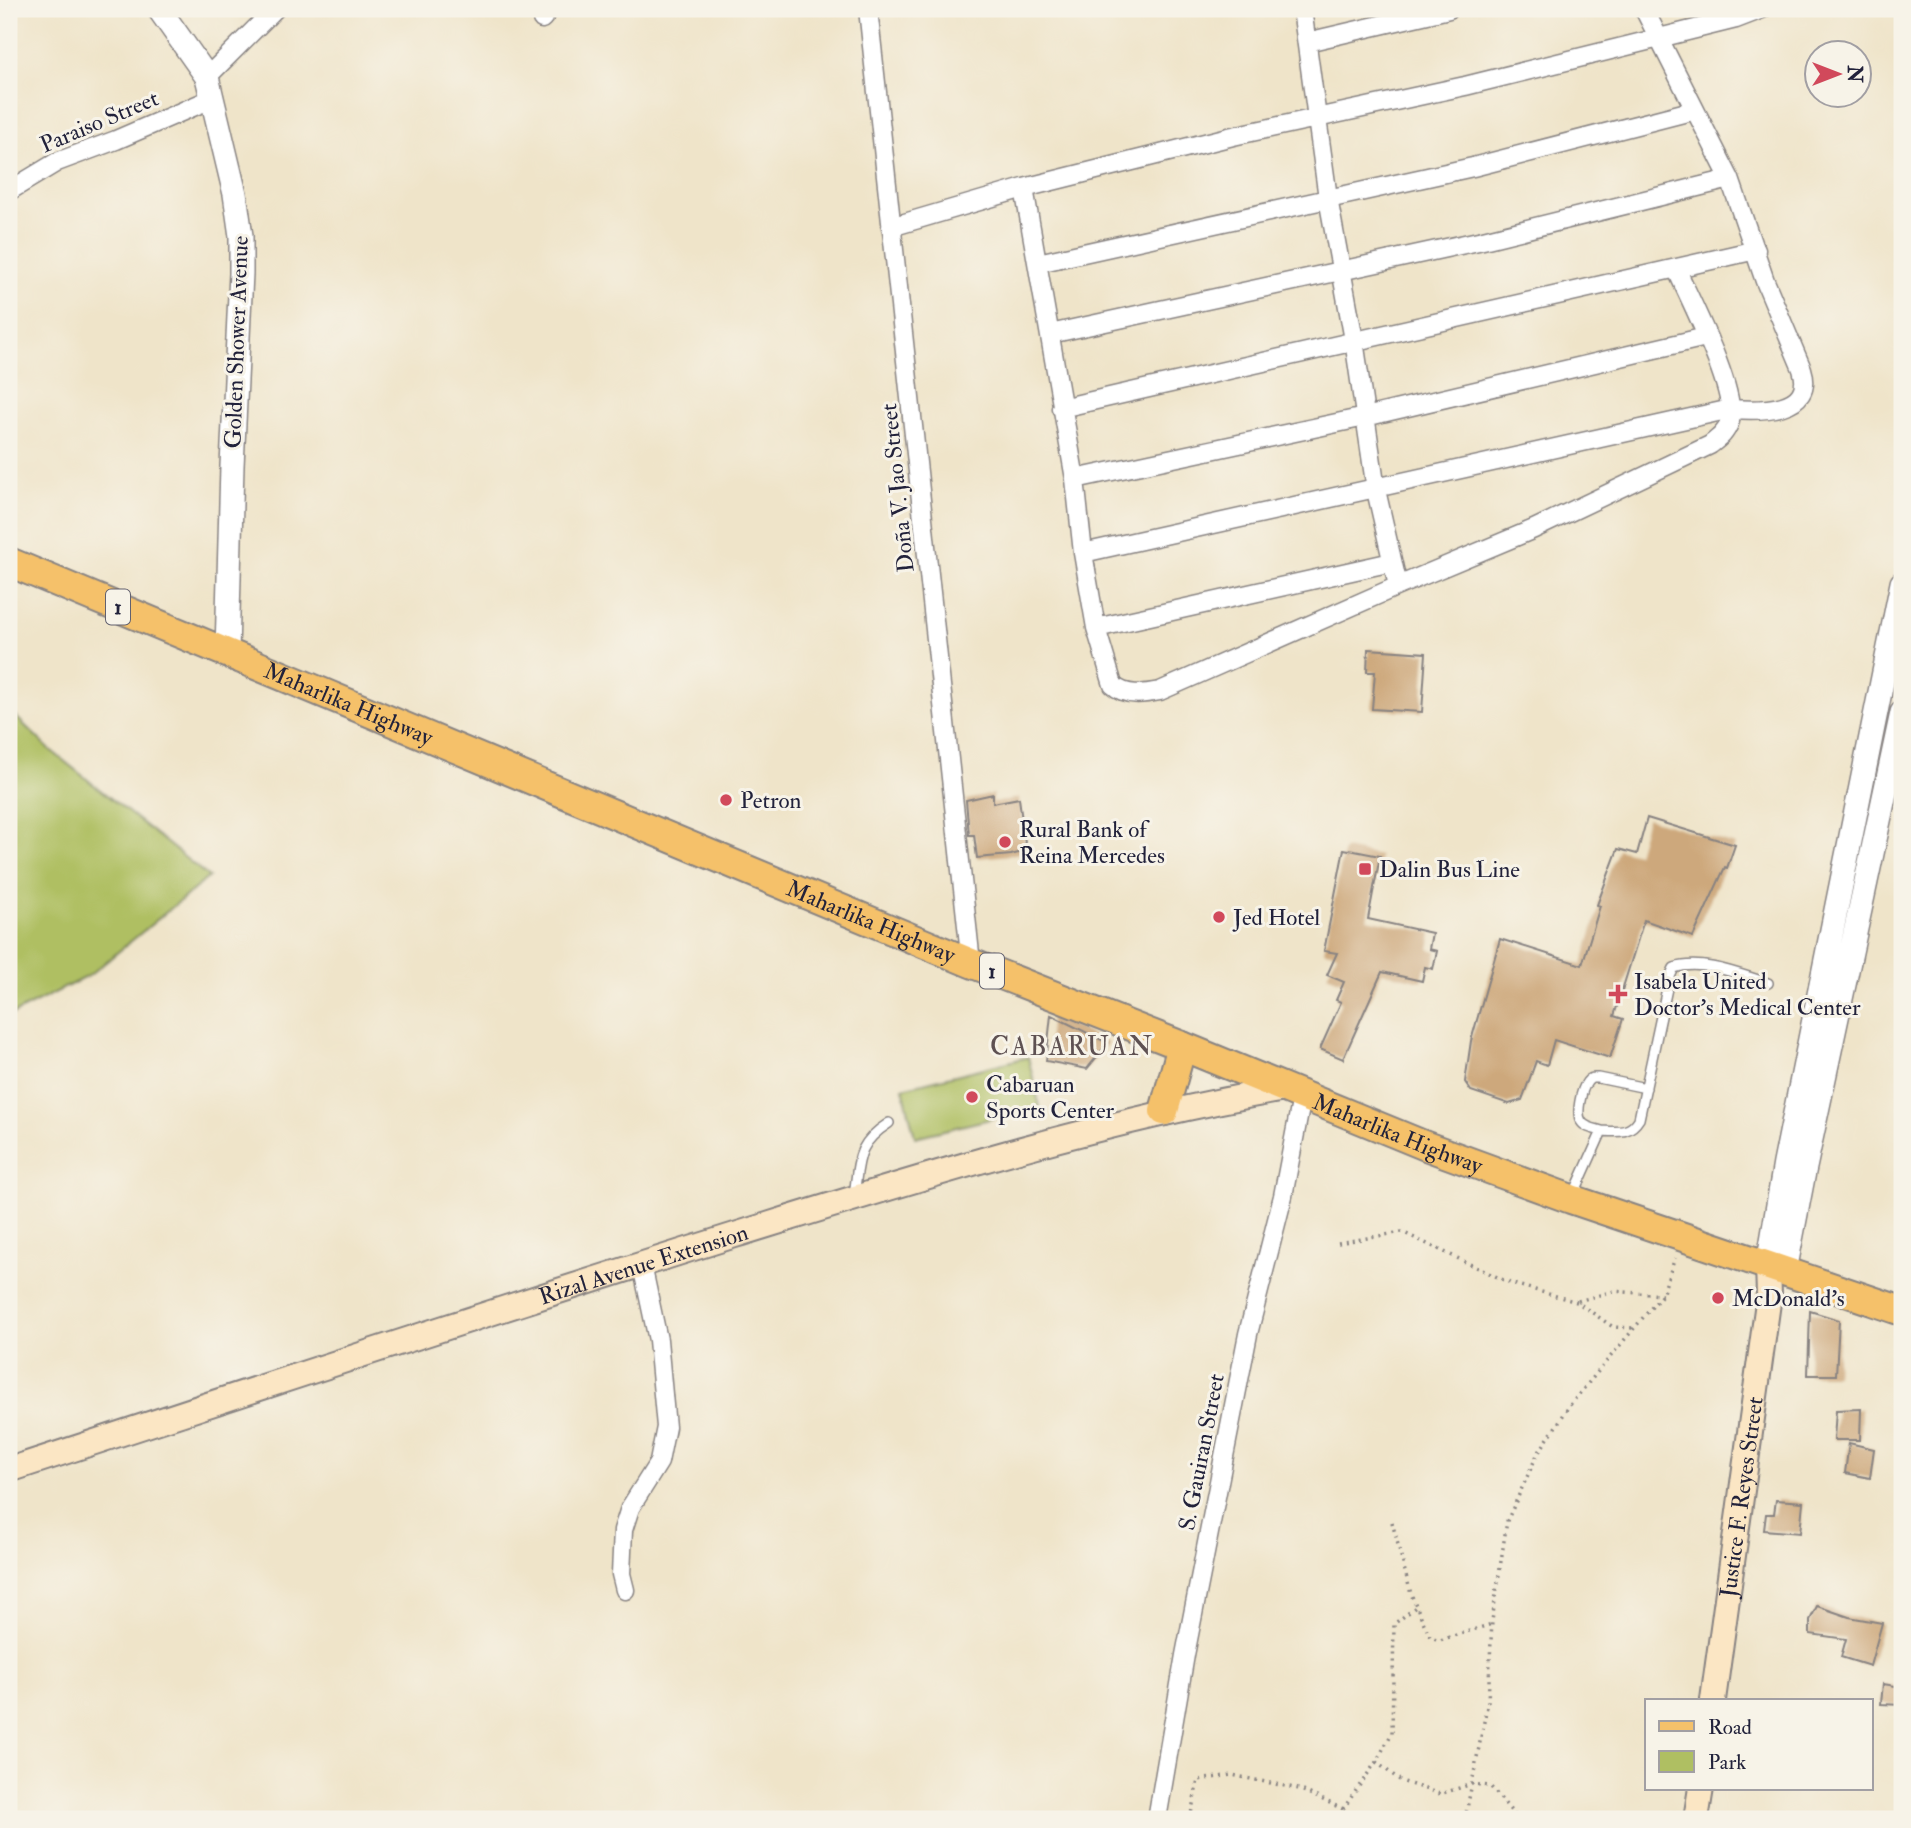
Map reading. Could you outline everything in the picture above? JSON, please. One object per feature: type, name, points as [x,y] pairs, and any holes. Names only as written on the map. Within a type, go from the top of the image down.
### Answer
[{"type":"main road","name":"Maharlika Highway","points":[[9,562],[971,963],[1182,1045],[1426,1146],[1571,1199],[1902,1311]]},
{"type":"main road","points":[[1164,1111],[1182,1045]]},
{"type":"main road","name":"Rizal Avenue Extension","points":[[9,1470],[853,1198],[1164,1111],[1294,1093]]},
{"type":"main road","name":"Justice F. Reyes Street","points":[[1713,1699],[1769,1295],[1777,1268]]},
{"type":"main road","points":[[1696,1819],[1701,1790]]},
{"type":"street","name":"Golden Shower Avenue","points":[[159,9],[209,88],[235,194],[241,236],[227,652]]},
{"type":"street","points":[[209,88],[275,9]]},
{"type":"street","name":"Doña V. Jao Street","points":[[868,9],[919,455],[971,963]]},
{"type":"street","points":[[1302,9],[1328,198],[1354,340],[1376,490],[1398,586]]},
{"type":"street","points":[[1307,43],[1449,9]]},
{"type":"street","points":[[1083,553],[1731,409],[1768,411],[1782,407],[1798,396],[1804,388],[1805,378],[1765,281],[1730,179],[1644,9]]},
{"type":"street","points":[[891,227],[1024,188],[1233,136],[1465,86],[1736,19],[1762,9]]},
{"type":"street","name":"Paraiso Street","points":[[9,191],[57,162],[116,140],[209,88]]},
{"type":"street","points":[[1038,263],[1473,167],[1695,110]]},
{"type":"street","points":[[1050,334],[1483,240],[1730,179]]},
{"type":"street","points":[[1024,188],[1075,479],[1083,553],[1096,628],[1113,685],[1119,690],[1143,694],[1160,691],[1534,528],[1710,445],[1724,435],[1730,421],[1731,409],[1723,378],[1676,268]]},
{"type":"street","points":[[1061,408],[1756,250]]},
{"type":"street","points":[[1075,479],[1365,417],[1706,337]]},
{"type":"street","points":[[1096,628],[1392,562]]},
{"type":"street","points":[[1777,1268],[1785,1163],[1902,583]]},
{"type":"street","points":[[1777,1268],[1806,1159],[1902,713]]},
{"type":"street","name":"S. Gauiran Street","points":[[1157,1819],[1185,1655],[1248,1334],[1283,1196],[1294,1093]]},
{"type":"street","points":[[625,1590],[621,1574],[623,1530],[630,1508],[659,1462],[666,1427],[658,1340],[642,1265]]},
{"type":"lane","points":[[1646,1088],[1591,1078],[1587,1082],[1579,1119],[1585,1126],[1602,1131],[1624,1132],[1639,1119],[1646,1088],[1668,979],[1674,968],[1705,966],[1768,983]]},
{"type":"lane","points":[[853,1198],[858,1161],[865,1141],[889,1123]]},
{"type":"lane","points":[[1571,1199],[1602,1131]]},
{"type":"path","points":[[1338,1243],[1402,1232],[1510,1283],[1577,1301],[1613,1327],[1634,1328]]},
{"type":"path","points":[[1465,1819],[1488,1700],[1492,1625],[1507,1521],[1537,1455],[1570,1405],[1662,1295],[1682,1237]]},
{"type":"path","points":[[1577,1301],[1614,1292],[1662,1295]]},
{"type":"path","points":[[1392,1522],[1417,1606],[1430,1637],[1440,1640],[1492,1625]]},
{"type":"path","points":[[1343,1809],[1376,1762],[1392,1733],[1394,1624],[1417,1606]]},
{"type":"path","points":[[1376,1762],[1401,1781],[1440,1794],[1472,1784],[1490,1786],[1518,1819]]},
{"type":"path","points":[[1190,1819],[1198,1780],[1232,1776],[1299,1789],[1343,1809],[1355,1819]]},
{"type":"green space","points":[[9,710],[48,748],[209,877],[90,975],[9,1016]]},
{"type":"green space","name":"Cabaruan Sports Center","points":[[1028,1057],[1040,1107],[915,1137],[903,1088]]},
{"type":"building","points":[[1368,649],[1426,653],[1422,712],[1372,709],[1375,672],[1367,672]]},
{"type":"building","points":[[993,794],[993,803],[1019,798],[1026,851],[977,858],[974,835],[969,835],[966,800]]},
{"type":"building","points":[[1647,818],[1735,845],[1727,868],[1725,867],[1693,937],[1644,920],[1614,1016],[1623,1019],[1610,1058],[1554,1040],[1547,1065],[1536,1061],[1522,1100],[1509,1104],[1471,1091],[1465,1082],[1471,1041],[1500,939],[1582,965],[1600,906],[1597,905],[1618,849],[1637,854]]},
{"type":"building","points":[[1344,849],[1380,856],[1368,919],[1432,933],[1429,949],[1437,951],[1433,969],[1425,967],[1422,981],[1382,972],[1343,1059],[1320,1049],[1341,1002],[1336,1000],[1344,982],[1327,975],[1337,953],[1324,951]]},
{"type":"building","points":[[1051,1015],[1108,1043],[1087,1069],[1046,1061]]},
{"type":"building","points":[[1810,1311],[1839,1320],[1836,1375],[1808,1375]]},
{"type":"building","points":[[1861,1409],[1860,1440],[1834,1440],[1836,1410]]},
{"type":"building","points":[[1849,1443],[1874,1449],[1870,1478],[1845,1473]]},
{"type":"building","points":[[1776,1500],[1803,1502],[1800,1533],[1764,1530],[1766,1514],[1774,1514]]},
{"type":"building","points":[[1817,1606],[1849,1617],[1882,1623],[1870,1666],[1841,1657],[1846,1639],[1810,1634],[1810,1620]]},
{"type":"building","points":[[1883,1684],[1902,1687],[1902,1705],[1881,1704]]},
{"type":"place","name":"Petron","points":[[726,800]]},
{"type":"place","name":"Rural Bank of Reina Mercedes","points":[[1005,842]]},
{"type":"place","name":"Dalin Bus Line","points":[[1365,869]]},
{"type":"place","name":"Jed Hotel","points":[[1219,917]]},
{"type":"place","name":"Isabela United Doctor's Medical Center","points":[[1618,994]]},
{"type":"place","name":"Cabaruan Sports Center","points":[[972,1097]]},
{"type":"place","name":"McDonald's","points":[[1718,1298]]},
{"type":"district","name":"CABARUAN","points":[[1072,1046]]}]
